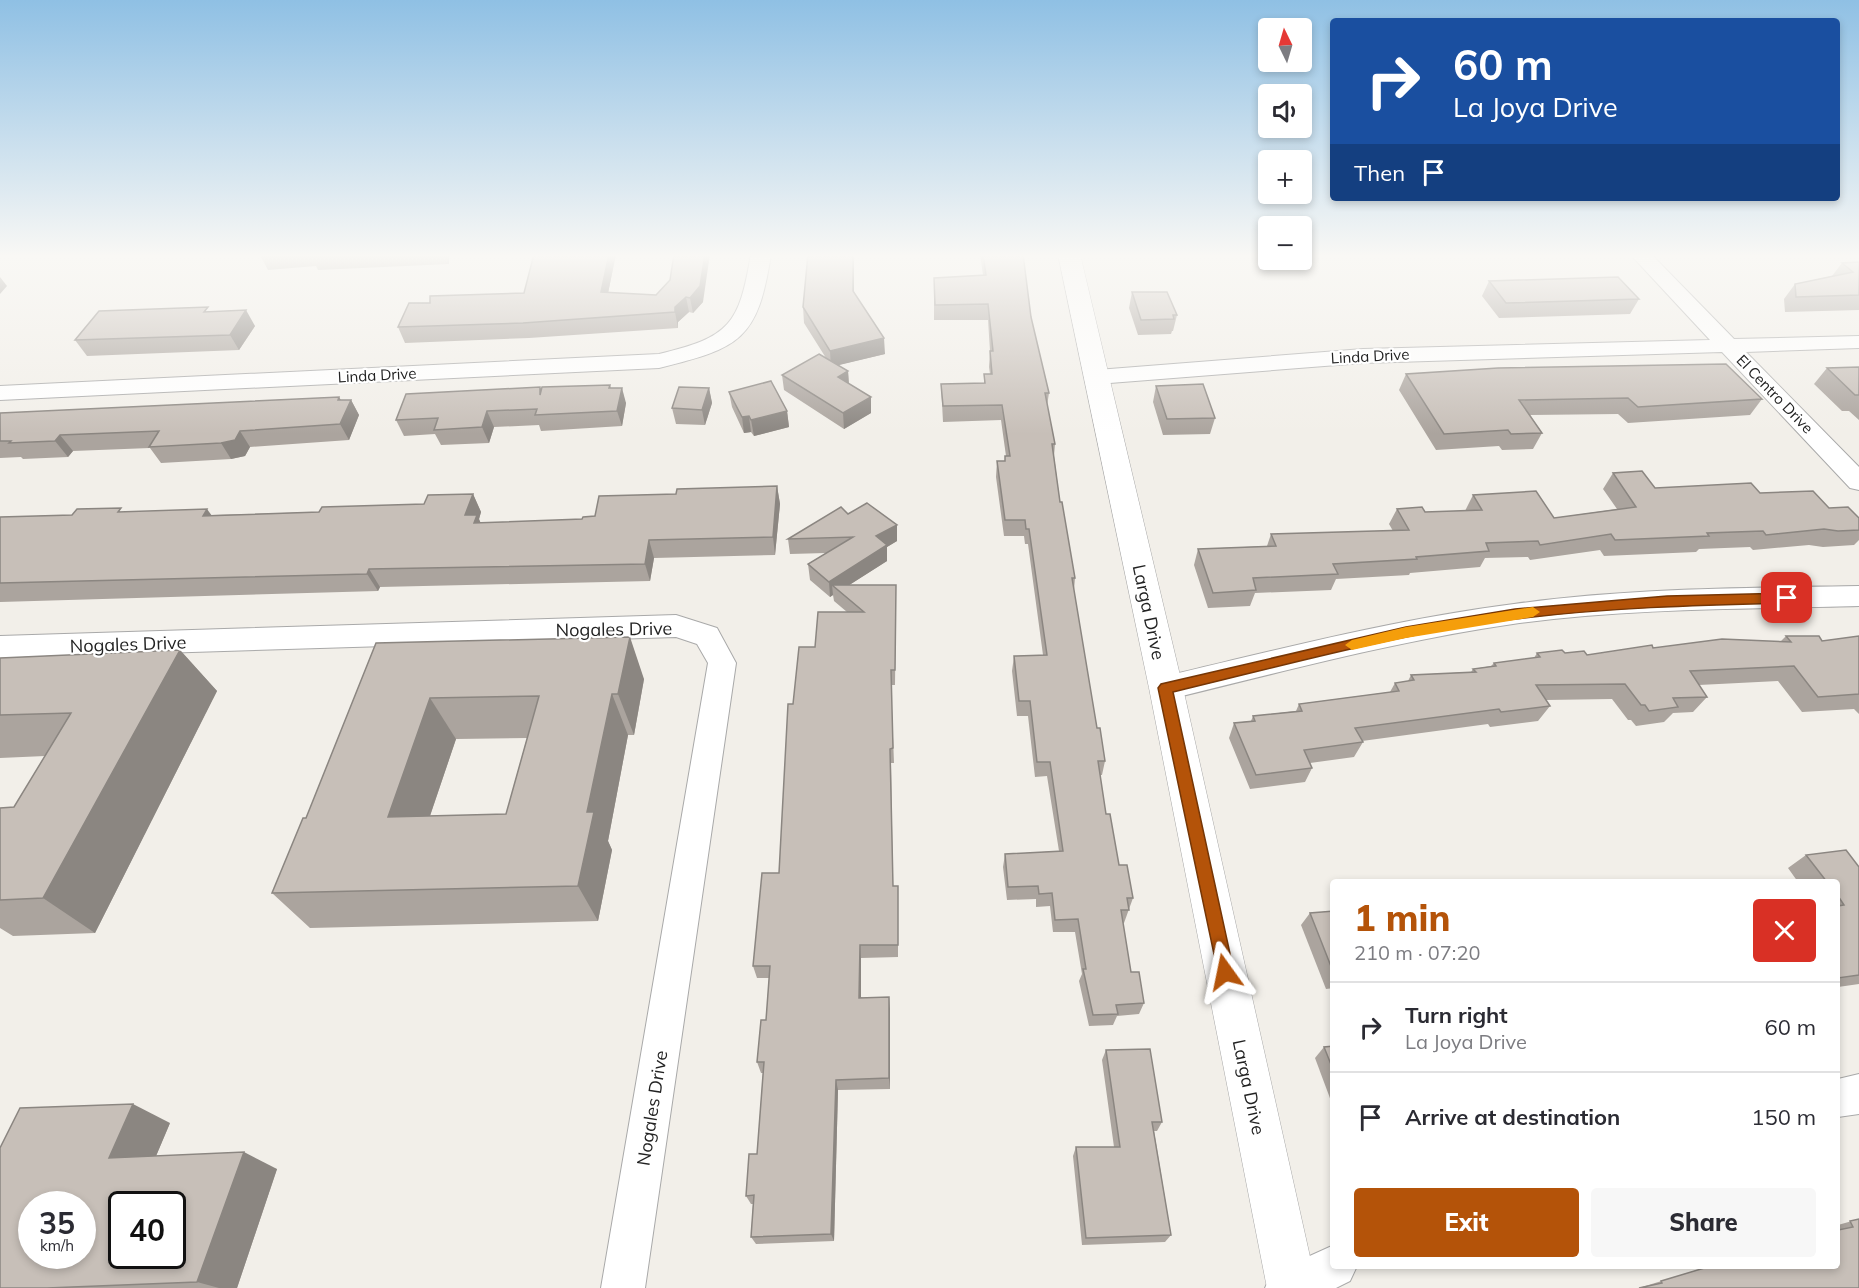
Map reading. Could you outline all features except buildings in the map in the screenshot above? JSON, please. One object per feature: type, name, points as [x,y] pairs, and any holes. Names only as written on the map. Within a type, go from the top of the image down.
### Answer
[{"type":"street","name":"Linda Drive","points":[[0,393],[660,361],[700,352],[728,340],[746,314]]},
{"type":"street","name":"Larga Drive","points":[[1083,314],[1166,688],[1290,1287]]},
{"type":"street","name":"El Centro Drive","points":[[1698,314],[1859,482]]},
{"type":"street","name":"Linda Drive","points":[[1097,378],[1363,356],[1859,342]]},
{"type":"street","points":[[1166,688],[1406,633],[1515,614],[1667,601],[1859,596]]},
{"type":"street","name":"Nogales Drive","points":[[0,647],[676,626],[707,636],[722,663],[623,1288]]},
{"type":"street","points":[[1840,1098],[1859,1094]]},
{"type":"street","points":[[1290,1287],[1330,1268]]},
{"type":"slow traffic","points":[[1352,645],[1406,633],[1533,612]]},
{"type":"route","points":[[1225,972],[1166,688],[1406,633],[1515,614],[1667,601],[1787,598]]}]
